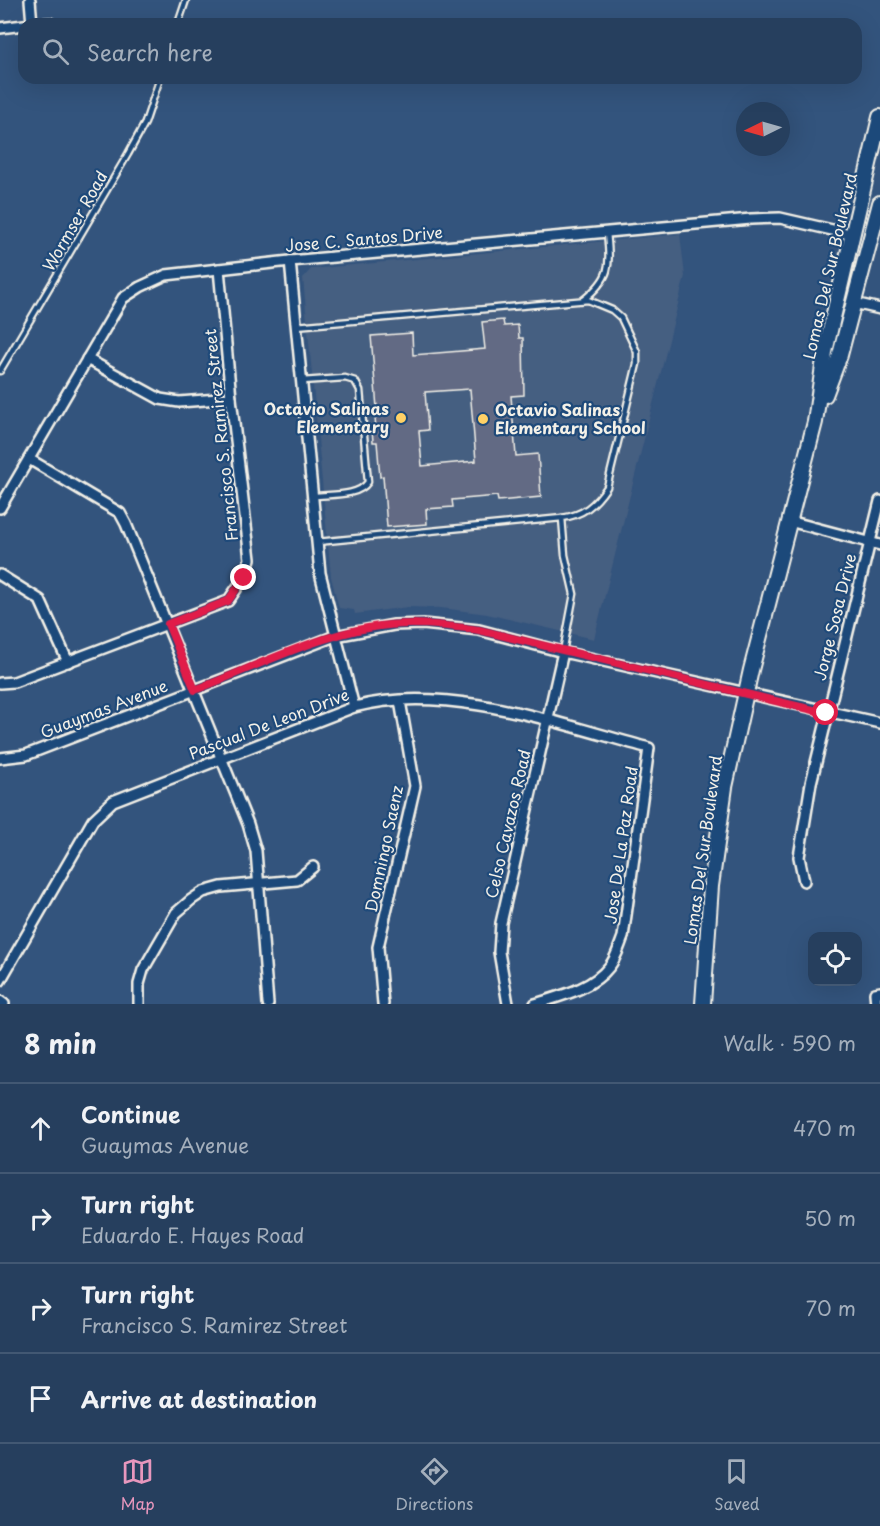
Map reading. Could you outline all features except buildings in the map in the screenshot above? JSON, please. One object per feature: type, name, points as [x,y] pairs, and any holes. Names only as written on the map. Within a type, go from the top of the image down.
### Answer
[{"type":"main road","name":"Lomas Del Sur Boulevard","points":[[815,422],[825,352],[880,117]]},
{"type":"main road","name":"Lomas Del Sur Boulevard","points":[[702,1004],[705,952],[722,809],[746,693],[815,422],[840,356],[880,203]]},
{"type":"main road","points":[[840,356],[838,334],[861,246],[860,239],[854,235]]},
{"type":"street","points":[[30,0],[32,18]]},
{"type":"street","points":[[0,28],[18,26]]},
{"type":"street","name":"Jose C. Santos Drive","points":[[0,508],[123,298],[166,275],[290,261],[780,218],[854,235]]},
{"type":"street","points":[[290,261],[320,573],[354,707]]},
{"type":"street","name":"Francisco S. Ramirez Street","points":[[0,683],[14,682],[228,601],[248,569],[250,559],[219,269]]},
{"type":"street","points":[[854,303],[880,309]]},
{"type":"street","points":[[87,359],[160,399],[179,402],[231,398]]},
{"type":"street","points":[[29,459],[120,513],[195,690],[256,850],[268,1004]]},
{"type":"street","name":"Jorge Sosa Drive","points":[[804,881],[799,857],[826,713],[880,501]]},
{"type":"street","points":[[789,521],[880,545]]},
{"type":"street","points":[[0,575],[40,600],[68,662]]},
{"type":"street","name":"Guaymas Avenue","points":[[0,758],[26,755],[335,636],[384,626],[450,626],[479,630],[563,652],[826,713],[880,723]]},
{"type":"street","name":"Celso Cavazos Road","points":[[508,1004],[499,952],[501,922],[563,652]]},
{"type":"street","name":"Pascual De Leon Drive","points":[[0,981],[78,845],[104,809],[113,801],[354,707],[400,700],[442,698],[546,721],[649,748]]},
{"type":"street","name":"Domningo Saenz","points":[[383,1004],[378,947],[416,786],[400,700]]},
{"type":"street","name":"Jose De La Paz Road","points":[[535,1004],[579,990],[610,967],[623,937],[649,748]]},
{"type":"street","points":[[139,1004],[139,984],[143,970],[176,913],[203,892],[297,880],[314,867]]},
{"type":"street","points":[[876,1004],[877,993]]},
{"type":"street","points":[[0,1001],[4,1004]]},
{"type":"lane","points":[[180,18],[186,0]]},
{"type":"lane","name":"Wormser Road","points":[[0,371],[128,154],[145,123],[158,84]]},
{"type":"lane","points":[[582,300],[602,284],[608,272],[606,232]]},
{"type":"lane","points":[[296,326],[582,300],[601,304],[621,318],[633,340],[637,364],[607,486],[598,500],[587,510],[575,516],[562,518],[317,542]]},
{"type":"lane","points":[[302,381],[345,378],[355,381],[360,390],[369,482],[364,489],[354,492],[312,496]]},
{"type":"lane","points":[[562,518],[565,555],[574,594],[563,652]]},
{"type":"shaded area","name":"Octavio Salinas Elementary School","points":[[680,234],[685,276],[594,639],[487,614],[441,608],[408,607],[355,614],[354,610],[339,608],[331,577],[303,278],[311,269]]},
{"type":"place","name":"Octavio Salinas Elementary","points":[[401,418]]},
{"type":"place","name":"Octavio Salinas Elementary School","points":[[483,419]]},
{"type":"route","points":[[244,578],[228,601],[168,624],[195,690],[335,636],[374,627],[423,624],[479,630],[563,652],[826,713]]}]
